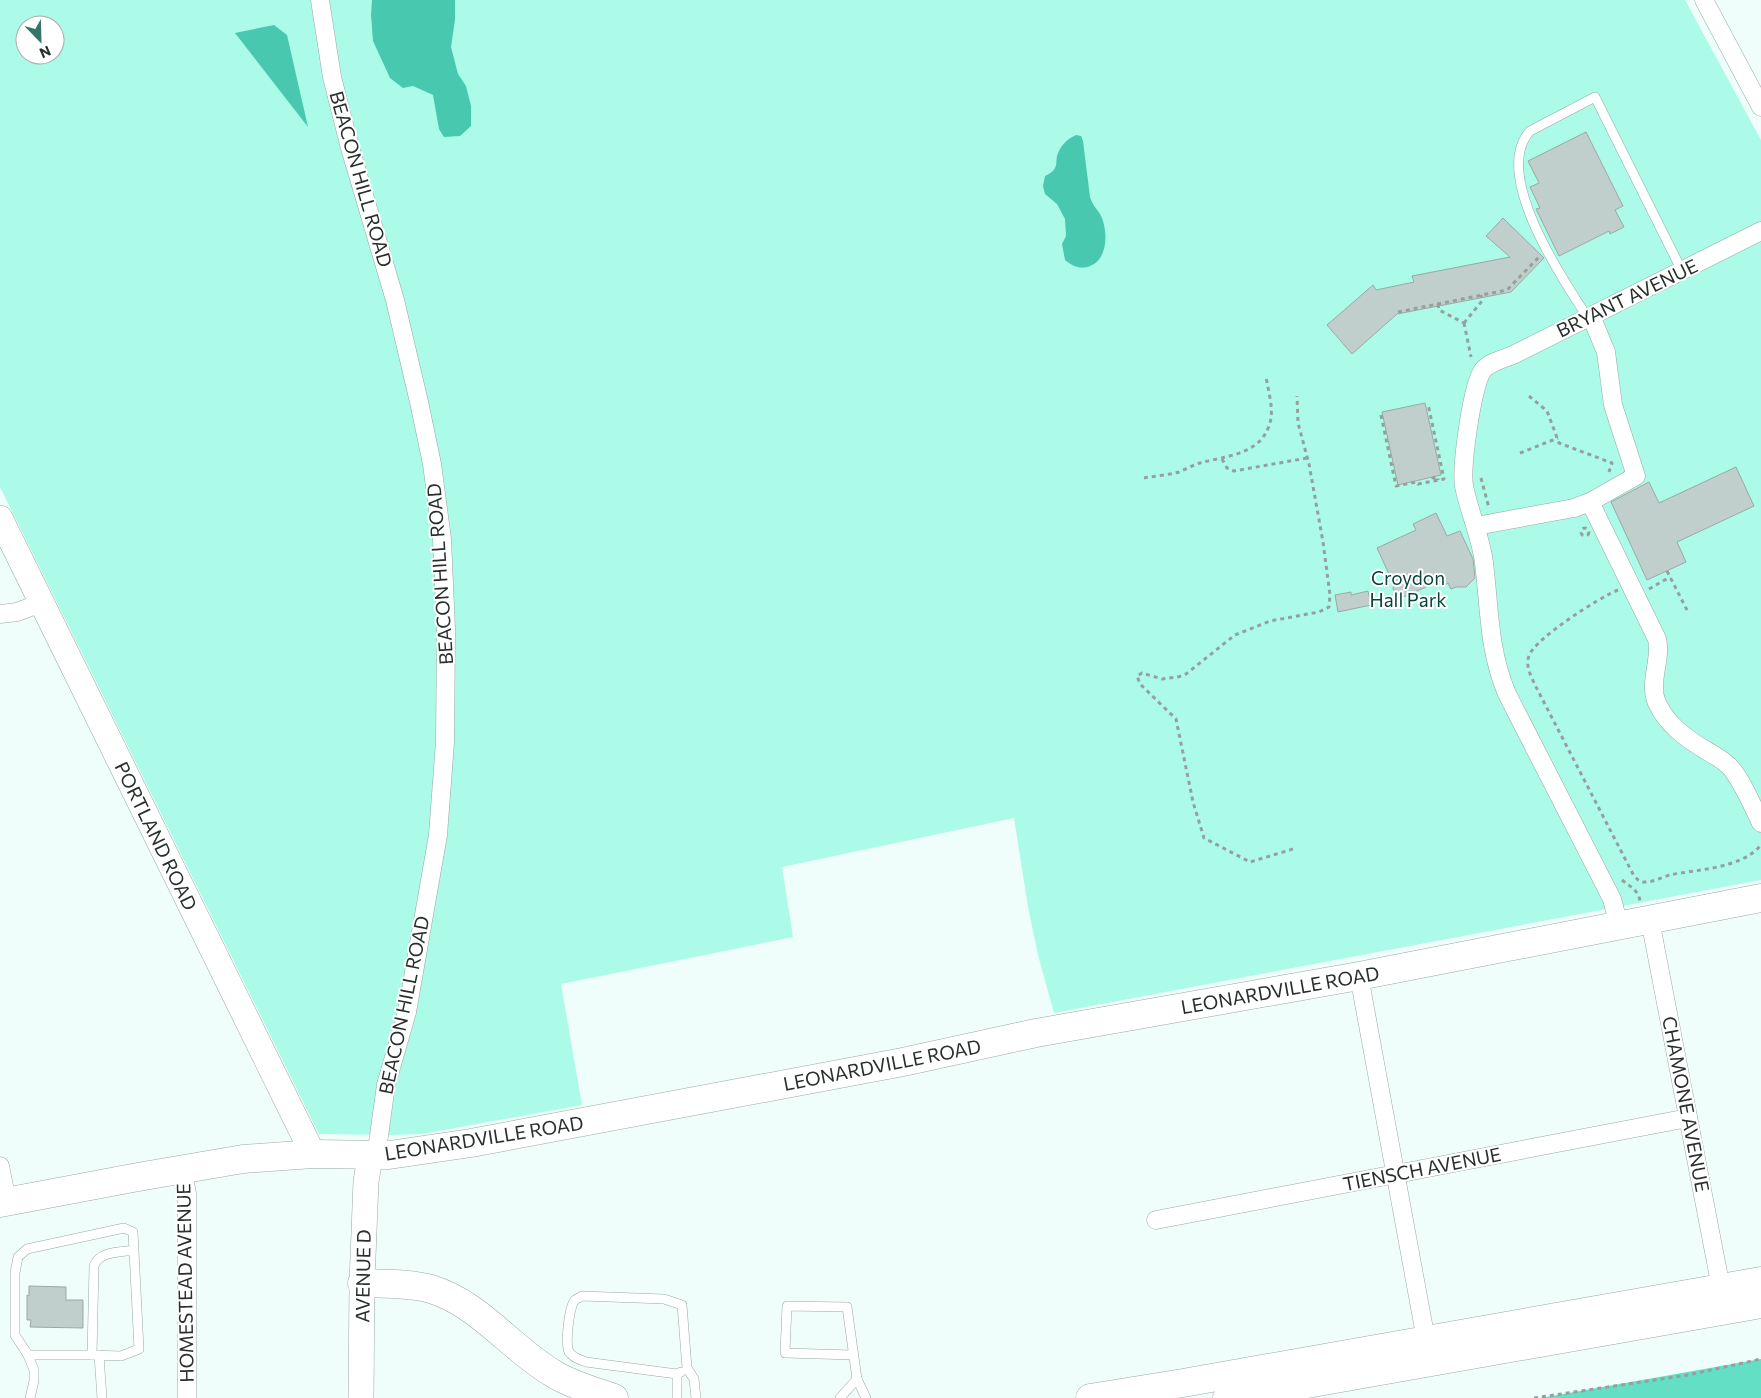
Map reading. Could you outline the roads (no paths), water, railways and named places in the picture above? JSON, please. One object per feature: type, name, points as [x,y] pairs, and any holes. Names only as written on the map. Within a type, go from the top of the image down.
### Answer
[{"type":"main road","name":"LEONARDVILLE ROAD","points":[[4,1202],[243,1159],[313,1154],[405,1154],[480,1142],[874,1068],[1036,1033],[1359,976],[1619,926],[1645,913],[1761,898]]},
{"type":"main road","points":[[1090,1398],[1761,1281]]},
{"type":"main road","points":[[362,1283],[416,1286],[432,1289],[458,1301],[477,1314],[522,1352],[553,1374],[614,1398]]},
{"type":"main road","points":[[1227,1398],[1761,1304]]},
{"type":"street","name":"BEACON HILL ROAD","points":[[320,0],[334,86],[350,148],[395,300],[419,402],[432,464],[442,539],[446,630],[446,742],[438,835],[407,1012],[386,1085],[378,1140],[373,1155]]},
{"type":"street","points":[[1704,0],[1761,107]]},
{"type":"street","name":"BRYANT AVENUE","points":[[1476,526],[1465,489],[1464,461],[1478,380],[1483,370],[1491,363],[1513,355],[1761,231]]},
{"type":"street","points":[[1590,317],[1604,345],[1613,405],[1636,476],[1590,502],[1574,508],[1476,526],[1484,562],[1491,639],[1501,679],[1561,802],[1612,899],[1619,926]]},
{"type":"street","points":[[1590,502],[1658,642],[1654,681],[1655,695],[1660,709],[1684,736],[1728,765],[1736,776],[1761,823]]},
{"type":"street","name":"PORTLAND ROAD","points":[[0,518],[313,1154]]},
{"type":"street","points":[[0,614],[17,612],[41,603]]},
{"type":"street","name":"CHAMONE AVENUE","points":[[1645,913],[1721,1288]]},
{"type":"street","points":[[1359,976],[1426,1340]]},
{"type":"street","name":"TIENSCH AVENUE","points":[[1156,1220],[1688,1118]]},
{"type":"street","name":"AVENUE D","points":[[361,1398],[362,1283],[366,1175],[373,1155]]},
{"type":"street","points":[[0,1166],[4,1202]]},
{"type":"street","name":"HOMESTEAD AVENUE","points":[[182,1169],[187,1193],[187,1398]]},
{"type":"lane","points":[[1590,317],[1564,280],[1530,218],[1522,191],[1519,163],[1524,141],[1530,131],[1595,98],[1682,271]]},
{"type":"lane","points":[[28,1355],[121,1356],[139,1348],[134,1232],[124,1228],[27,1249],[18,1257],[15,1273],[15,1335],[28,1355],[34,1370],[30,1398]]},
{"type":"lane","points":[[102,1398],[95,1355],[94,1266],[96,1259],[102,1256],[134,1250]]},
{"type":"lane","points":[[687,1368],[677,1374],[586,1362],[575,1358],[567,1345],[570,1310],[576,1300],[582,1296],[664,1299],[682,1305],[687,1368],[694,1379],[696,1398]]},
{"type":"lane","points":[[853,1355],[785,1353],[787,1306],[846,1307],[857,1379],[866,1398]]},
{"type":"lane","points":[[677,1374],[677,1398]]},
{"type":"lane","points":[[840,1398],[857,1379]]},
{"type":"park label","name":"Croydon Hall Park","points":[[1408,589]]}]
